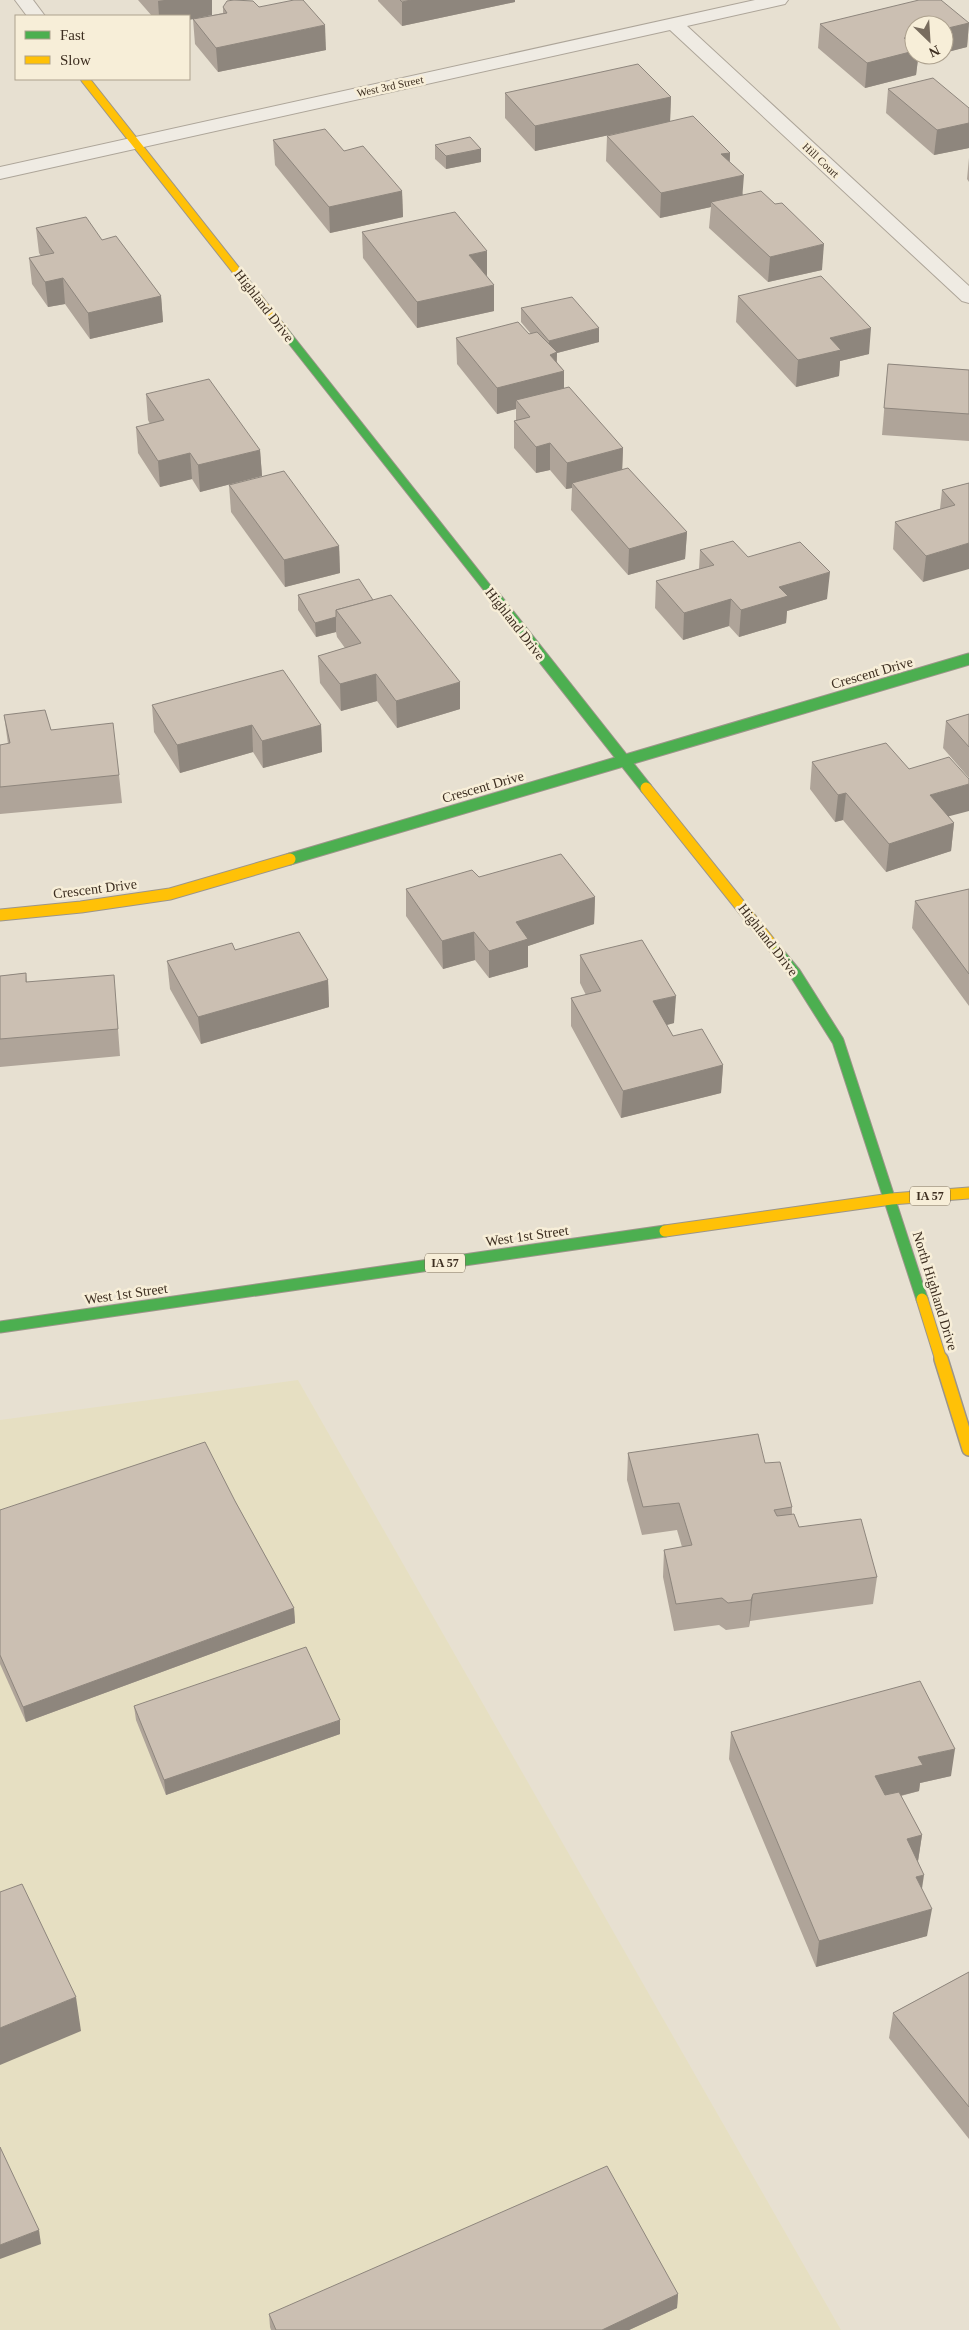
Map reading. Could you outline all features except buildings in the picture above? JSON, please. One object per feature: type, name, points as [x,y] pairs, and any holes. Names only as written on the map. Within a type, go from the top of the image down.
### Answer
[{"type":"street","points":[[24,0],[35,15]]},
{"type":"street","name":"West 3rd Street","points":[[0,173],[779,0]]},
{"type":"street","name":"Hill Court","points":[[673,23],[969,296]]},
{"type":"street","name":"Highland Drive","points":[[86,80],[624,761],[795,973],[838,1041],[891,1199]]},
{"type":"street","name":"Crescent Drive","points":[[0,915],[81,907],[170,894],[969,660]]},
{"type":"street","name":"West 1st Street","points":[[0,1327],[891,1199],[969,1193]]},
{"type":"street","name":"North Highland Drive","points":[[891,1199],[969,1449]]},
{"type":"shaded area","points":[[298,1380],[841,2330],[0,2330],[0,1420]]},
{"type":"traffic: fast","points":[[284,331],[646,788]]},
{"type":"traffic: fast","points":[[290,859],[969,659]]},
{"type":"traffic: fast","points":[[771,944],[795,973],[838,1041],[922,1299]]},
{"type":"traffic: fast","points":[[0,1327],[665,1231]]},
{"type":"traffic: slow","points":[[86,80],[284,331]]},
{"type":"traffic: slow","points":[[646,788],[771,944]]},
{"type":"traffic: slow","points":[[0,915],[81,907],[170,894],[290,859]]},
{"type":"traffic: slow","points":[[665,1231],[891,1199],[969,1193]]},
{"type":"traffic: slow","points":[[922,1299],[969,1449]]}]
